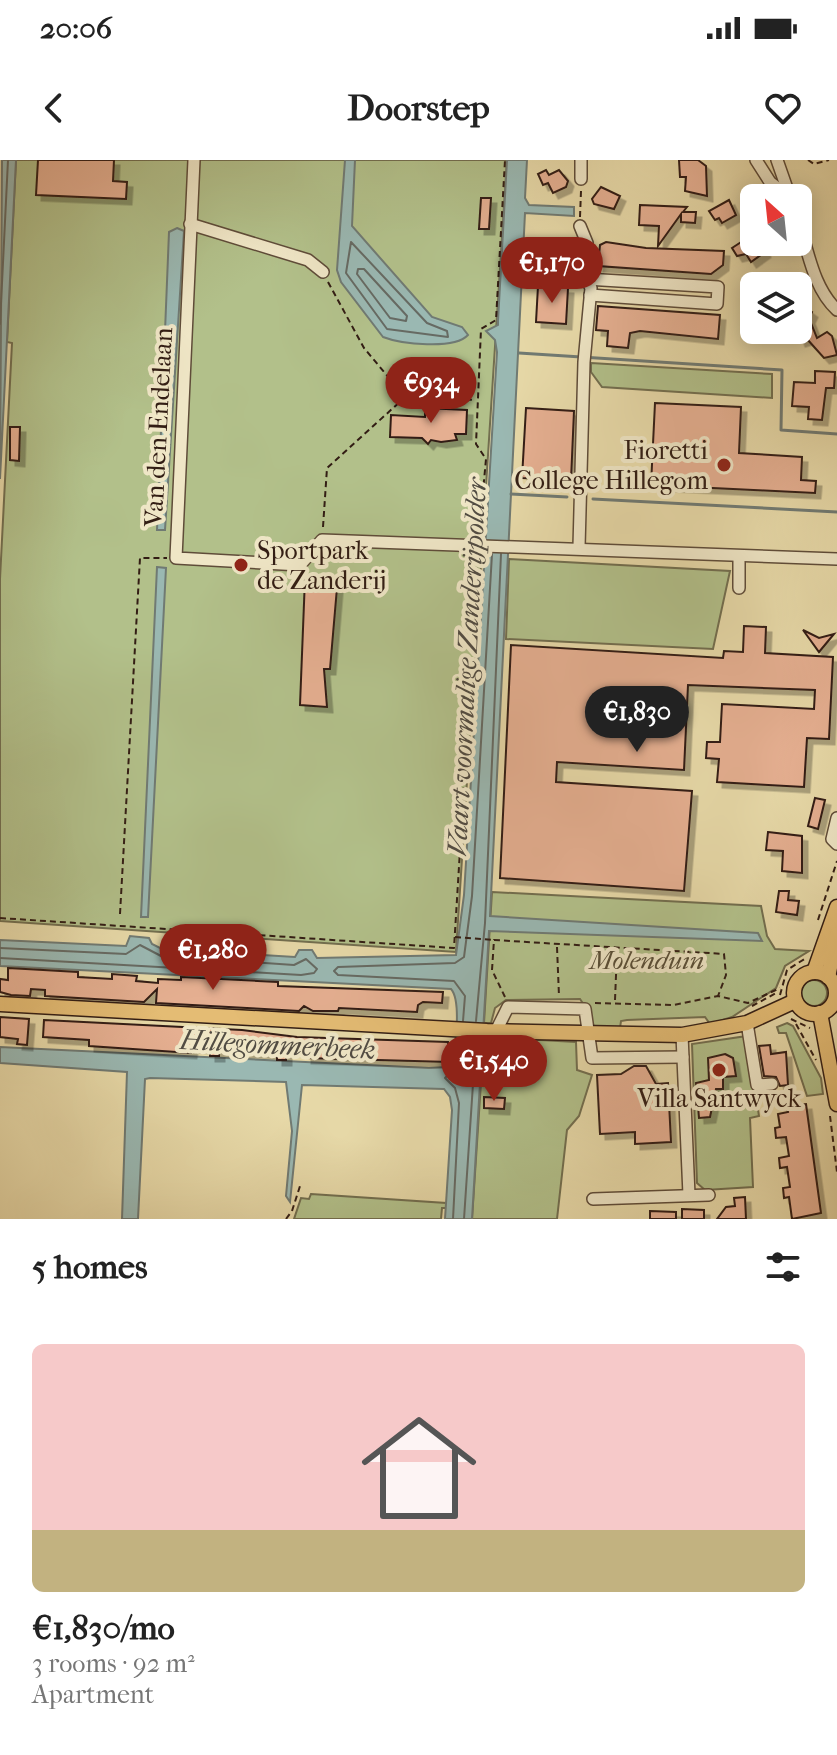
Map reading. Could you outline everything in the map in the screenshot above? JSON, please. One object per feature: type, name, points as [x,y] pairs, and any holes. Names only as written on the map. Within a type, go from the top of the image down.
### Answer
[{"type":"main road","points":[[817,969],[837,907]]},
{"type":"main road","points":[[0,1004],[492,1031],[682,1035],[747,1023],[789,1003],[797,982],[817,969],[837,931]]},
{"type":"main road","points":[[789,1003],[805,1011],[820,1013],[831,1007],[836,995],[817,969]]},
{"type":"main road","points":[[820,1013],[837,1104]]},
{"type":"street","name":"Van den Endelaan","points":[[194,160],[176,558],[300,565],[322,540]]},
{"type":"street","points":[[581,160],[581,179]]},
{"type":"street","points":[[756,160],[772,184]]},
{"type":"street","points":[[777,160],[785,184]]},
{"type":"street","points":[[190,224],[308,260],[323,272]]},
{"type":"street","points":[[579,547],[584,362],[590,295],[583,272],[587,243],[580,226]]},
{"type":"street","points":[[810,256],[820,286],[837,310]]},
{"type":"street","points":[[586,279],[718,287],[717,304],[590,295]]},
{"type":"street","points":[[322,540],[579,547],[837,559]]},
{"type":"street","points":[[739,556],[739,588]]},
{"type":"street","points":[[837,818],[832,839],[837,844]]},
{"type":"street","points":[[492,1031],[508,1007],[585,1009],[592,1058],[683,1057]]},
{"type":"street","points":[[747,1023],[757,1085],[772,1084]]},
{"type":"street","points":[[682,1035],[689,1195]]},
{"type":"street","points":[[593,1199],[709,1195]]},
{"type":"path","points":[[0,918],[454,948],[486,459],[476,444],[476,400],[481,329],[496,320],[505,160]]},
{"type":"path","points":[[808,160],[814,164],[829,160]]},
{"type":"path","points":[[580,226],[581,179]]},
{"type":"path","points":[[323,272],[364,348],[405,397]]},
{"type":"path","points":[[322,540],[327,468],[405,397],[476,400]]},
{"type":"path","points":[[120,914],[140,558],[176,558]]},
{"type":"path","points":[[817,926],[837,861]]},
{"type":"path","points":[[455,937],[617,950],[724,954],[726,975],[718,996]]},
{"type":"path","points":[[493,940],[492,970],[508,1001]]},
{"type":"path","points":[[557,945],[559,1001]]},
{"type":"path","points":[[615,1003],[617,950]]},
{"type":"path","points":[[585,1009],[586,1004],[674,1005],[718,996],[748,1003],[780,988],[787,970],[817,969]]},
{"type":"path","points":[[780,988],[796,1023]]},
{"type":"path","points":[[286,1219],[300,1186]]},
{"type":"green space","name":"Sportpark de Zanderij","points":[[16,160],[507,160],[456,952],[0,921],[0,579],[12,343],[7,342]]},
{"type":"green space","points":[[591,363],[772,374],[772,398],[602,387],[591,372]]},
{"type":"green space","points":[[509,559],[730,571],[713,649],[506,639]]},
{"type":"green space","name":"Molenduin","points":[[492,892],[761,906],[767,936],[775,949],[809,951],[785,966],[776,988],[732,1017],[710,1024],[705,1017],[627,1020],[621,1021],[620,1028],[589,1027],[586,1008],[580,999],[506,1000],[495,1008],[491,1023],[484,1023]]},
{"type":"green space","points":[[814,980],[823,984],[827,993],[823,1002],[814,1006],[805,1002],[801,993],[805,984]]},
{"type":"green space","points":[[787,1023],[793,1026],[821,1078],[823,1094],[807,1096],[786,1033],[779,1033],[777,1027]]},
{"type":"green space","points":[[747,1036],[759,1116],[750,1118],[753,1187],[705,1190],[697,1183],[692,1044]]},
{"type":"green space","points":[[484,1037],[576,1042],[577,1070],[592,1075],[579,1116],[567,1130],[557,1219],[472,1219]]},
{"type":"green space","points":[[311,1194],[446,1203],[446,1208],[442,1208],[441,1219],[294,1219],[301,1198],[309,1199]]},
{"type":"water","points":[[2,160],[16,160],[0,479]]},
{"type":"water","points":[[345,160],[355,160],[352,226],[432,317],[462,327],[468,335],[461,340],[427,344],[383,337],[341,282],[337,270]]},
{"type":"water","points":[[507,160],[527,160],[525,198],[529,205],[574,207],[574,216],[525,213],[490,916],[758,933],[762,941],[489,931],[472,1219],[445,1219],[452,1110],[450,1097],[444,1089],[302,1085],[290,1202],[286,1196],[292,1131],[286,1082],[150,1078],[145,1079],[138,1219],[122,1219],[127,1072],[0,1063],[0,1047],[429,1068],[448,1067],[451,1061],[457,1015],[451,989],[0,966],[0,940],[126,946],[130,936],[149,938],[152,944],[162,949],[295,957],[299,950],[312,950],[317,958],[456,955],[464,895],[497,352],[495,340],[486,331],[498,325]]},
{"type":"water","points":[[177,228],[184,231],[165,530],[157,530],[169,232]]},
{"type":"water","points":[[157,567],[166,568],[148,917],[141,917]]},
{"type":"building","points":[[38,160],[114,160],[113,181],[127,182],[126,199],[36,195]]},
{"type":"building","points":[[679,160],[698,160],[706,166],[707,196],[685,191],[686,177],[680,177]]},
{"type":"building","points":[[546,170],[549,175],[559,170],[568,181],[566,187],[553,193],[548,183],[543,185],[538,174]]},
{"type":"building","points":[[601,187],[620,196],[614,209],[594,204],[592,199]]},
{"type":"building","points":[[481,198],[491,198],[489,229],[479,229]]},
{"type":"building","points":[[729,200],[736,215],[722,223],[719,218],[715,220],[709,211]]},
{"type":"building","points":[[640,205],[687,207],[683,212],[696,212],[695,223],[681,222],[681,214],[658,246],[659,226],[639,225]]},
{"type":"building","points":[[550,241],[572,243],[569,272],[548,270]]},
{"type":"building","points":[[606,242],[646,248],[724,251],[723,265],[711,274],[598,266],[600,245]]},
{"type":"building","points":[[740,243],[740,255],[737,256],[732,248]]},
{"type":"building","points":[[538,286],[568,288],[566,324],[536,322]]},
{"type":"building","points":[[598,306],[720,315],[718,339],[640,331],[630,333],[628,348],[607,346],[608,331],[596,330]]},
{"type":"building","points":[[812,326],[817,338],[827,332],[832,336],[837,355],[824,358],[811,344]]},
{"type":"building","points":[[815,371],[835,372],[834,388],[826,388],[822,420],[808,419],[809,407],[792,406],[794,382],[815,383]]},
{"type":"building","points":[[655,403],[741,407],[739,453],[802,457],[801,480],[816,481],[815,493],[651,485]]},
{"type":"building","points":[[425,408],[467,410],[466,434],[455,434],[457,440],[431,440],[428,444],[422,438],[390,437],[391,415],[425,417]]},
{"type":"building","points":[[526,408],[574,411],[571,480],[522,478]]},
{"type":"building","points":[[10,427],[20,427],[19,461],[10,460]]},
{"type":"building","points":[[338,576],[330,669],[324,669],[327,707],[300,705],[305,578]]},
{"type":"building","points":[[744,626],[766,627],[765,653],[833,657],[829,739],[807,738],[804,787],[717,782],[719,759],[706,758],[707,742],[720,742],[722,704],[814,709],[815,690],[688,685],[684,770],[557,762],[556,782],[692,791],[684,891],[500,878],[511,645],[723,658],[724,651],[743,652]]},
{"type":"building","points":[[803,630],[819,638],[834,634],[819,652]]},
{"type":"building","points":[[815,798],[825,800],[818,829],[808,826]]},
{"type":"building","points":[[768,832],[802,836],[802,873],[782,871],[783,851],[766,850]]},
{"type":"building","points":[[779,891],[789,891],[788,900],[799,901],[797,915],[776,912]]},
{"type":"building","points":[[8,968],[78,972],[78,977],[112,979],[112,974],[137,976],[136,981],[158,983],[158,979],[181,980],[181,977],[278,982],[278,986],[443,992],[442,1003],[423,1002],[418,1005],[417,1012],[339,1008],[338,1011],[313,1011],[304,1006],[299,1011],[156,1003],[157,989],[144,1002],[45,996],[45,990],[31,989],[30,996],[11,995],[0,992],[0,979],[8,980]]},
{"type":"building","points":[[0,1017],[29,1019],[27,1045],[17,1044],[18,1039],[0,1037]]},
{"type":"building","points":[[44,1020],[242,1030],[297,1037],[448,1042],[450,1062],[306,1058],[306,1051],[286,1050],[286,1060],[277,1060],[277,1053],[219,1051],[219,1056],[210,1056],[210,1048],[192,1047],[191,1053],[89,1046],[89,1040],[43,1037]]},
{"type":"building","points":[[770,1045],[771,1054],[786,1052],[788,1085],[780,1086],[776,1077],[764,1076],[759,1046]]},
{"type":"building","points":[[725,1054],[733,1058],[736,1076],[723,1077],[723,1089],[716,1089],[710,1117],[699,1118],[696,1083],[709,1080],[708,1058]]},
{"type":"building","points":[[634,1066],[646,1066],[656,1084],[668,1083],[671,1142],[635,1144],[635,1132],[600,1134],[597,1075],[621,1074]]},
{"type":"building","points":[[484,1097],[505,1098],[504,1109],[484,1108]]},
{"type":"building","points":[[806,1104],[821,1213],[792,1219],[789,1197],[784,1198],[783,1188],[790,1187],[787,1167],[780,1168],[779,1158],[789,1156],[786,1137],[776,1138],[775,1128],[780,1127],[778,1114],[788,1112],[787,1106]]},
{"type":"building","points":[[745,1197],[746,1219],[717,1219],[726,1207],[735,1206],[734,1198]]},
{"type":"building","points":[[682,1209],[704,1210],[704,1219],[682,1219]]},
{"type":"building","points":[[650,1211],[676,1212],[676,1219],[650,1219]]},
{"type":"waterway","points":[[519,353],[782,370],[781,430],[837,434]]},
{"type":"waterway","points":[[511,494],[567,497]]},
{"type":"waterway","points":[[593,499],[837,512]]},
{"type":"place","name":"Fioretti College Hillegom","points":[[724,465]]},
{"type":"place","name":"Sportpark de Zanderij","points":[[241,565]]},
{"type":"place","name":"Villa Santwyck","points":[[719,1070]]},
{"type":"water label","name":"Vaart voormalige Zanderijpolder","points":[[466,667]]},
{"type":"water label","name":"Hillegommerbeek","points":[[278,1044]]}]
